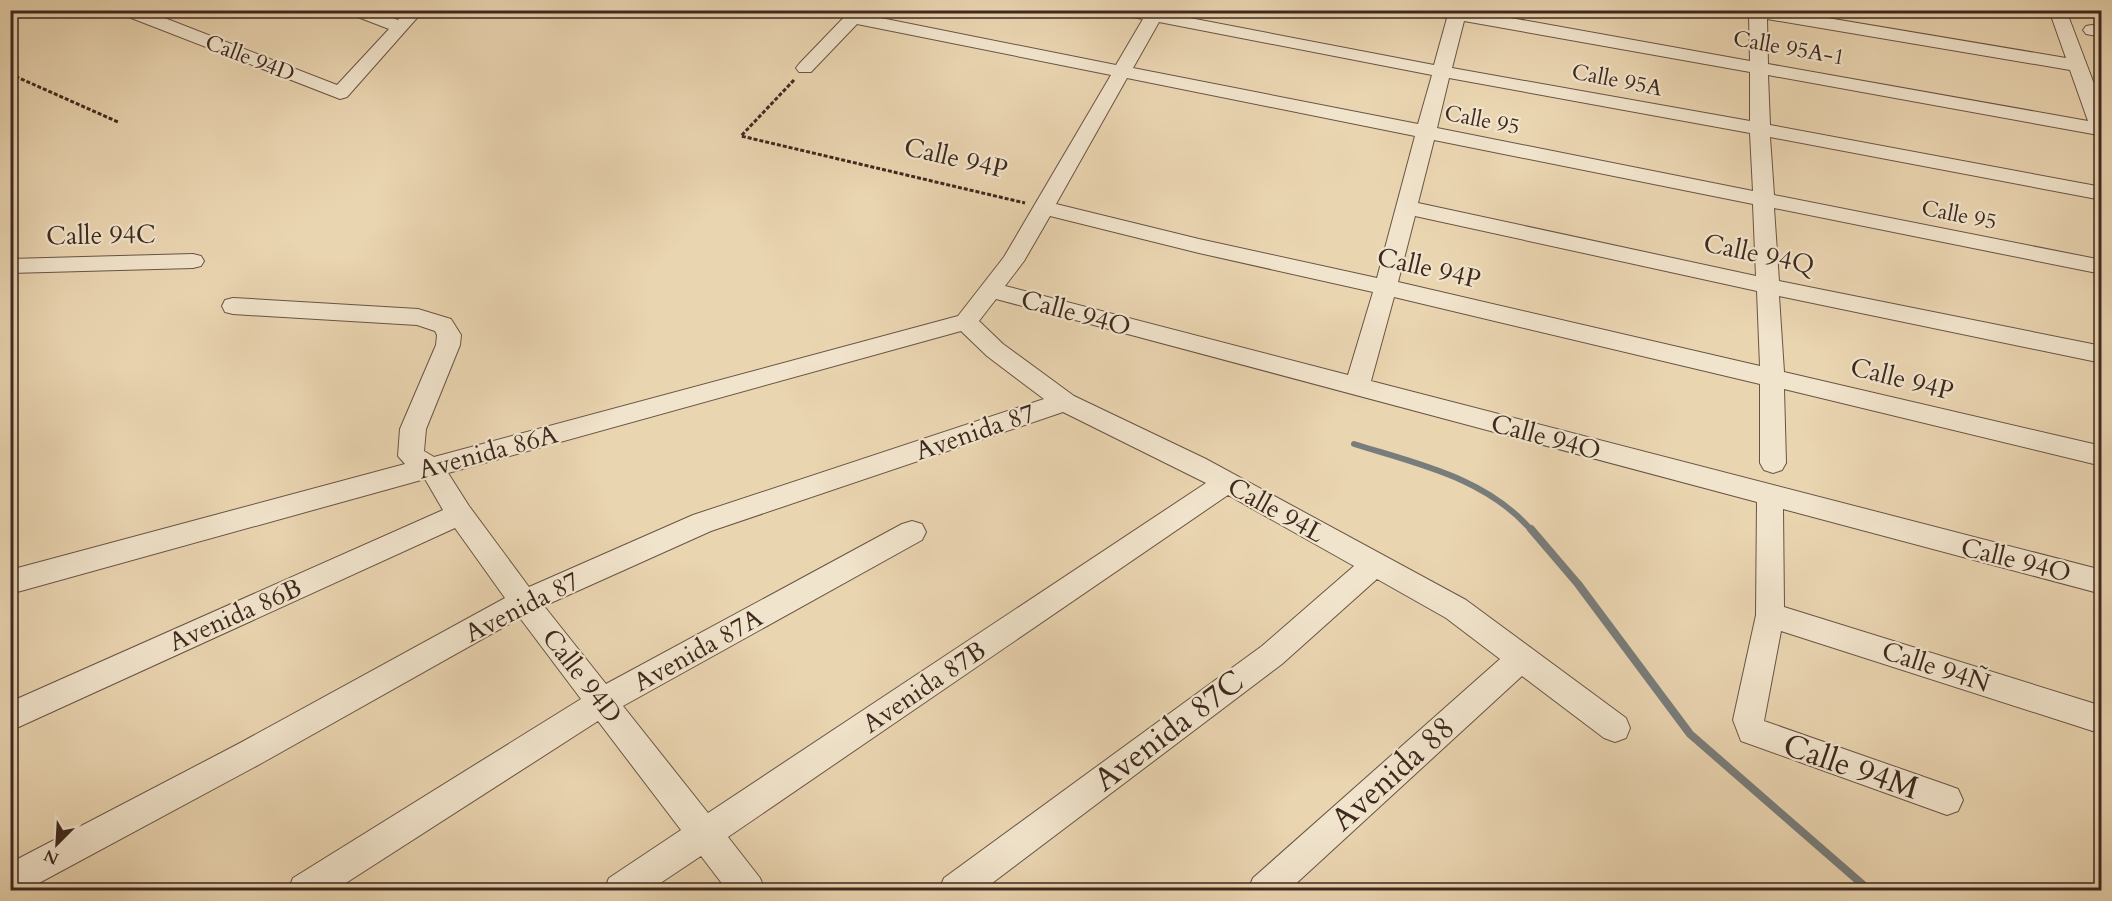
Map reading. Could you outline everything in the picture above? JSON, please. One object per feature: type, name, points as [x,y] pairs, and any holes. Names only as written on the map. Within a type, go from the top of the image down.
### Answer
[{"type":"street","name":"Calle 94D","points":[[127,10],[340,93],[401,27]]},
{"type":"street","points":[[356,10],[401,27],[416,10]]},
{"type":"street","name":"Calle 95A","points":[[1123,10],[1155,14],[1444,72],[2102,194]]},
{"type":"street","name":"Calle 95A-1","points":[[1433,10],[1758,67],[2101,131]]},
{"type":"street","points":[[2057,10],[2101,131]]},
{"type":"street","points":[[1773,463],[1772,377],[1754,11],[2080,72],[2102,82]]},
{"type":"street","points":[[1357,387],[1388,288],[1406,207],[1444,72],[1457,13]]},
{"type":"street","points":[[805,68],[857,14]]},
{"type":"street","name":"Calle 95","points":[[857,14],[1426,134],[2102,267]]},
{"type":"street","points":[[966,322],[1013,261],[1046,208],[1155,14]]},
{"type":"street","name":"Calle 94Q","points":[[1406,207],[1887,312],[2102,355]]},
{"type":"street","name":"Calle 94P","points":[[1046,208],[1199,246],[1772,377],[2102,456]]},
{"type":"street","name":"Calle 94C","points":[[10,266],[193,261]]},
{"type":"street","name":"Calle 94O","points":[[990,290],[1770,497],[2102,582]]},
{"type":"street","name":"Calle 94D","points":[[233,306],[417,317],[443,325],[449,335],[448,345],[413,429],[411,456],[431,467],[460,514],[524,602],[748,891]]},
{"type":"street","name":"Calle 94L","points":[[966,322],[995,350],[1065,402],[1226,483],[1456,609],[1615,728]]},
{"type":"street","name":"Avenida 86A","points":[[10,582],[966,322]]},
{"type":"street","name":"Avenida 87","points":[[10,881],[241,758],[524,602],[702,523],[1065,402]]},
{"type":"street","name":"Avenida 87B","points":[[621,891],[1226,483]]},
{"type":"street","points":[[1770,497],[1770,615]]},
{"type":"street","name":"Avenida 86B","points":[[10,717],[460,514]]},
{"type":"street","name":"Avenida 87A","points":[[305,891],[602,702],[912,532]]},
{"type":"street","name":"Avenida 87C","points":[[956,891],[1272,655],[1375,564]]},
{"type":"street","name":"Calle 94Ñ","points":[[1770,615],[2102,720]]},
{"type":"street","name":"Calle 94M","points":[[1770,615],[1748,720],[1749,727],[1755,734],[1947,800]]},
{"type":"street","name":"Avenida 88","points":[[1264,891],[1521,658]]},
{"type":"path","name":"Calle 94P","points":[[805,68],[741,136],[1046,208]]},
{"type":"path","points":[[10,74],[118,122]]},
{"type":"waterway","points":[[1354,444],[1427,466],[1473,485],[1514,513],[1532,531]]},
{"type":"waterway","points":[[1531,529],[1578,584],[1690,734],[1869,890]]}]
